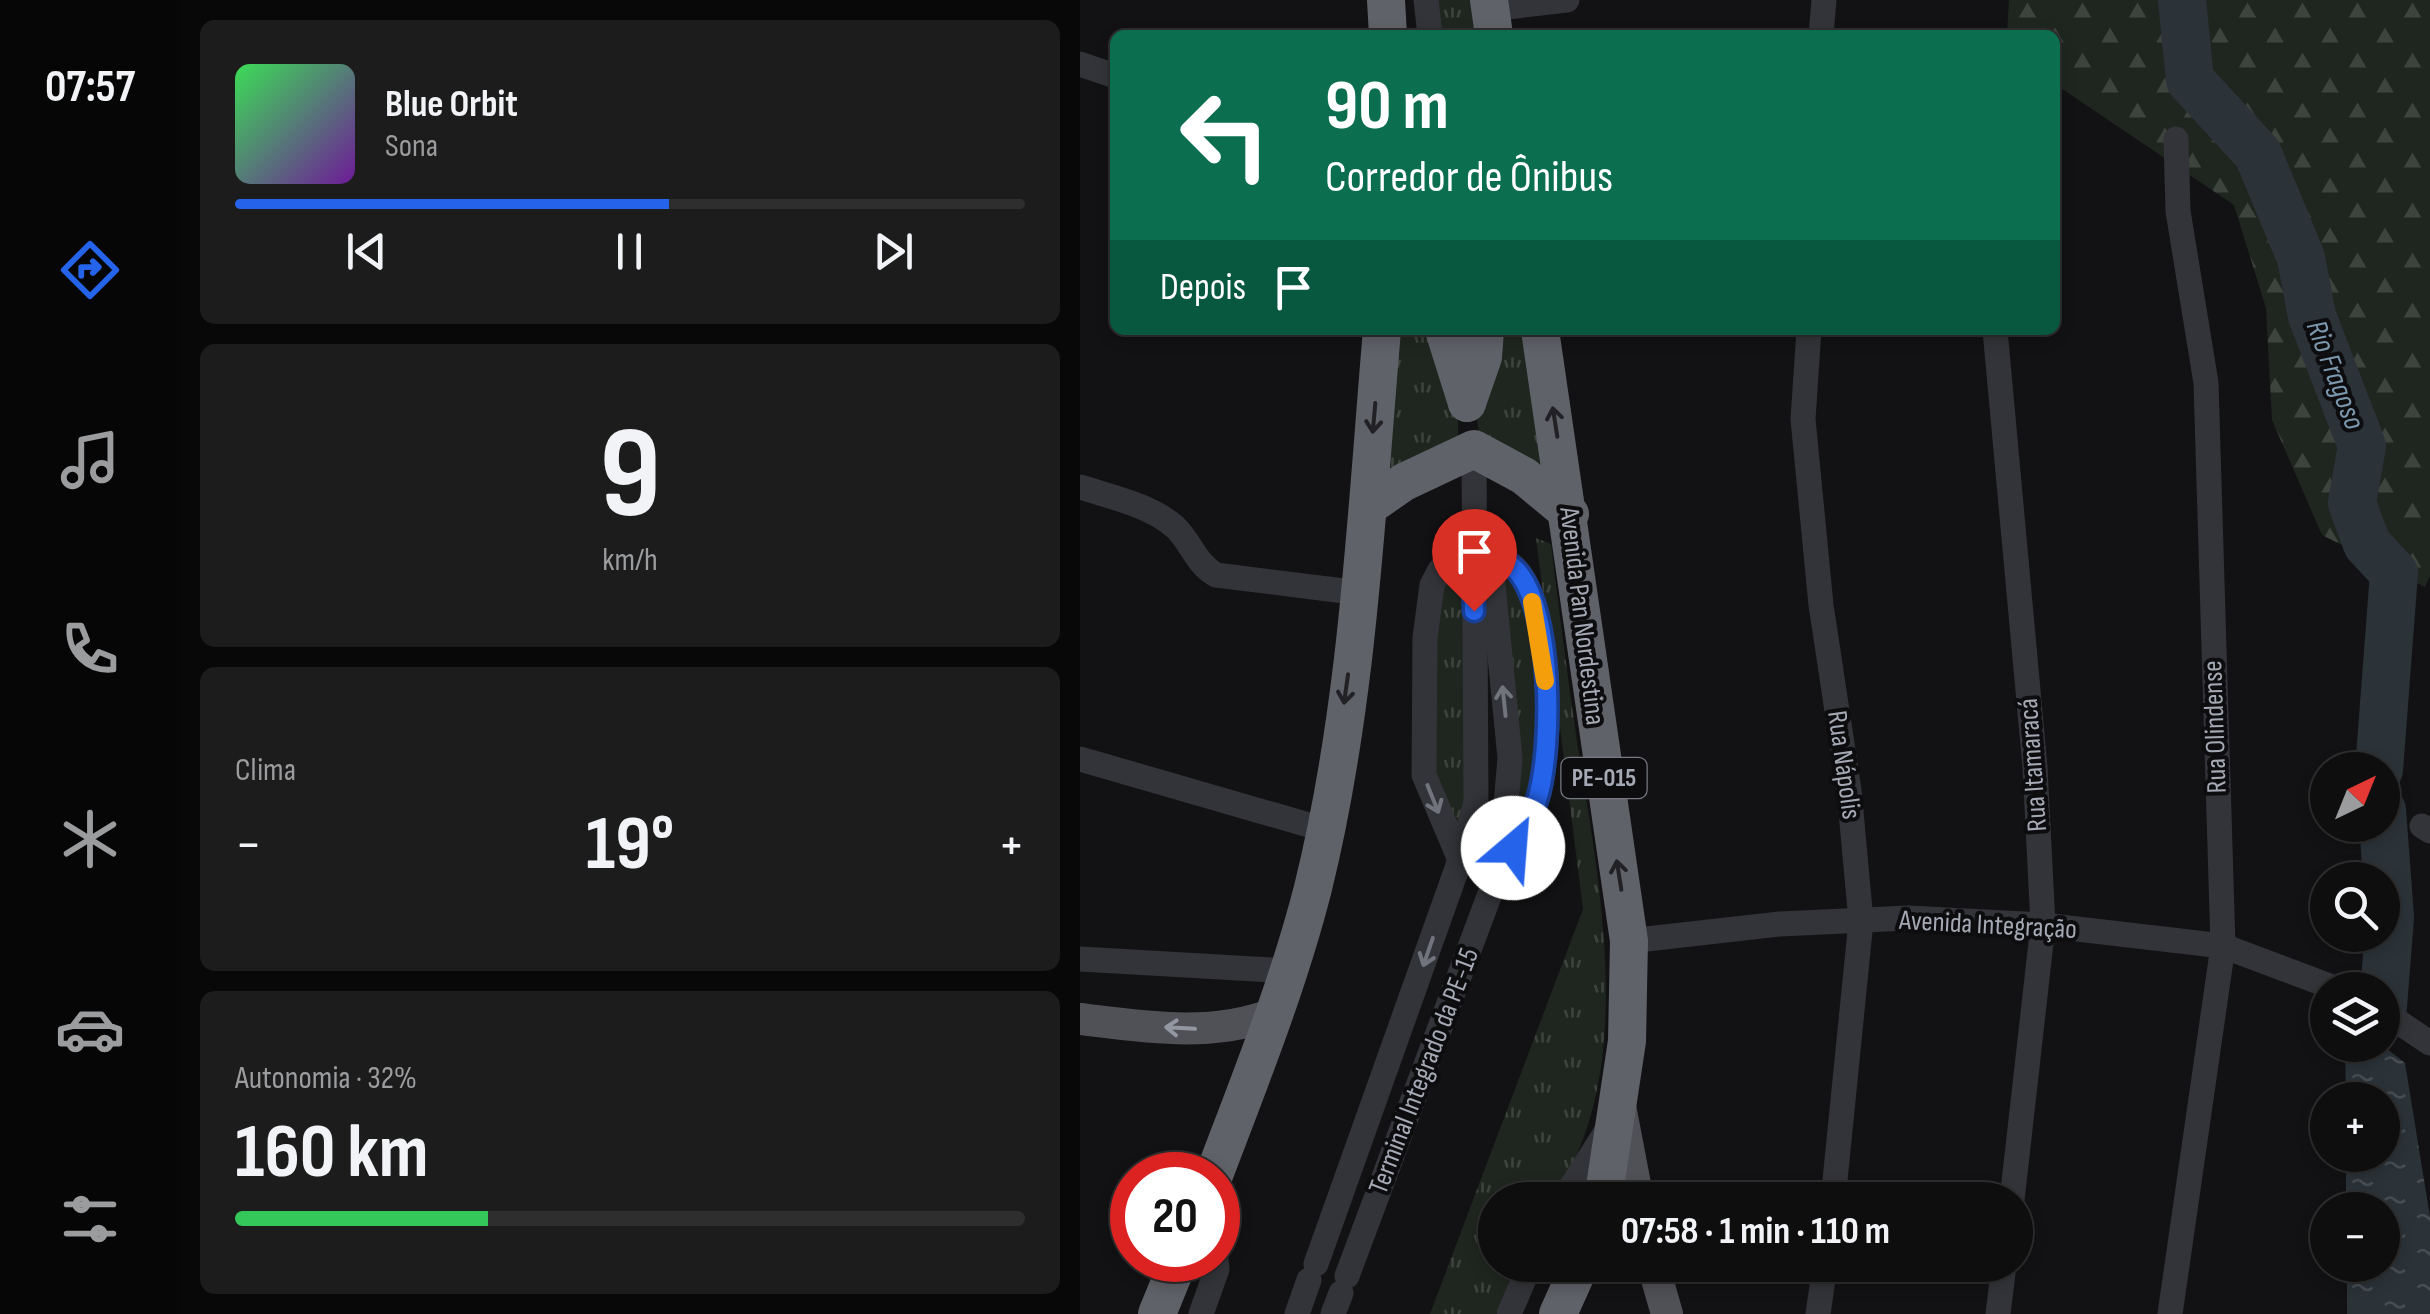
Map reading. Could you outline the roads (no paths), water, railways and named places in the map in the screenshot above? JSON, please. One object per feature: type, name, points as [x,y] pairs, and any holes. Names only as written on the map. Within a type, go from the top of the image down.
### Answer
[{"type":"highway","points":[[1386,0],[1388,30]]},
{"type":"highway","points":[[1223,1152],[1291,971],[1326,830],[1360,593],[1382,335]]},
{"type":"highway","points":[[1446,335],[1467,403]]},
{"type":"highway","points":[[1467,403],[1483,357],[1485,335]]},
{"type":"highway","name":"Avenida Pan Nordestina","points":[[1541,335],[1570,514],[1629,940],[1620,1107],[1605,1182]]},
{"type":"highway","points":[[1368,507],[1404,482],[1474,450],[1504,462],[1570,514]]},
{"type":"highway","points":[[1157,1314],[1171,1282]]},
{"type":"highway","points":[[1558,1314],[1572,1282]]},
{"type":"main road","points":[[1080,1019],[1192,1030],[1236,1026],[1275,1014]]},
{"type":"main road","points":[[1620,1107],[1635,1182]]},
{"type":"main road","points":[[1658,1282],[1667,1314]]},
{"type":"street","points":[[1426,0],[1429,30]]},
{"type":"street","points":[[1491,15],[1567,0]]},
{"type":"street","points":[[1821,30],[1824,0]]},
{"type":"street","points":[[1080,64],[1110,74]]},
{"type":"street","name":"Rua Olindense","points":[[2170,1314],[2223,946],[2206,383],[2178,211],[2176,139]]},
{"type":"street","points":[[1460,335],[1481,550],[1510,758],[1500,868]]},
{"type":"street","name":"Rua Nápolis","points":[[1808,335],[1803,418],[1821,605],[1850,790],[1861,921],[1835,1182]]},
{"type":"street","name":"Rua Itamaracá","points":[[1994,335],[2034,767],[2043,925],[2014,1182]]},
{"type":"street","points":[[1080,488],[1132,504],[1168,522],[1205,569],[1216,575],[1360,593]]},
{"type":"street","points":[[1460,860],[1424,776],[1424,638],[1432,585],[1440,570],[1481,550]]},
{"type":"street","points":[[1481,550],[1514,568],[1531,599],[1548,705],[1548,740],[1538,798],[1526,828],[1500,868]]},
{"type":"street","name":"Terminal Integrado da PE-15","points":[[1297,1314],[1460,860],[1476,802],[1481,550]]},
{"type":"street","points":[[1080,759],[1326,830]]},
{"type":"street","name":"Terminal Integrado da PE-15","points":[[1341,1294],[1500,868]]},
{"type":"street","name":"Avenida Integração","points":[[1629,940],[1780,924],[1908,918],[2043,925],[2223,946],[2310,979]]},
{"type":"street","points":[[1080,958],[1291,971]]},
{"type":"street","points":[[2400,1021],[2430,1043]]},
{"type":"street","points":[[1575,1182],[1620,1107]]},
{"type":"street","points":[[1200,1314],[1212,1282]]},
{"type":"street","points":[[1508,1314],[1522,1282]]},
{"type":"street","points":[[1818,1314],[1823,1282]]},
{"type":"street","points":[[1998,1314],[2002,1282]]},
{"type":"water","points":[[2400,1059],[2405,1063],[2430,1217],[2430,1314],[2347,1314],[2347,1282],[2400,1282],[2400,1192],[2346,1192],[2346,1172],[2400,1172],[2400,1082],[2346,1082],[2345,1062]]},
{"type":"waterway","name":"Rio Fragoso","points":[[2182,0],[2190,80],[2258,154],[2301,258],[2312,316],[2362,446],[2352,503],[2367,544],[2394,573],[2380,752]]},
{"type":"waterway","name":"Rio Fragoso","points":[[2384,842],[2390,917],[2386,972]]}]
